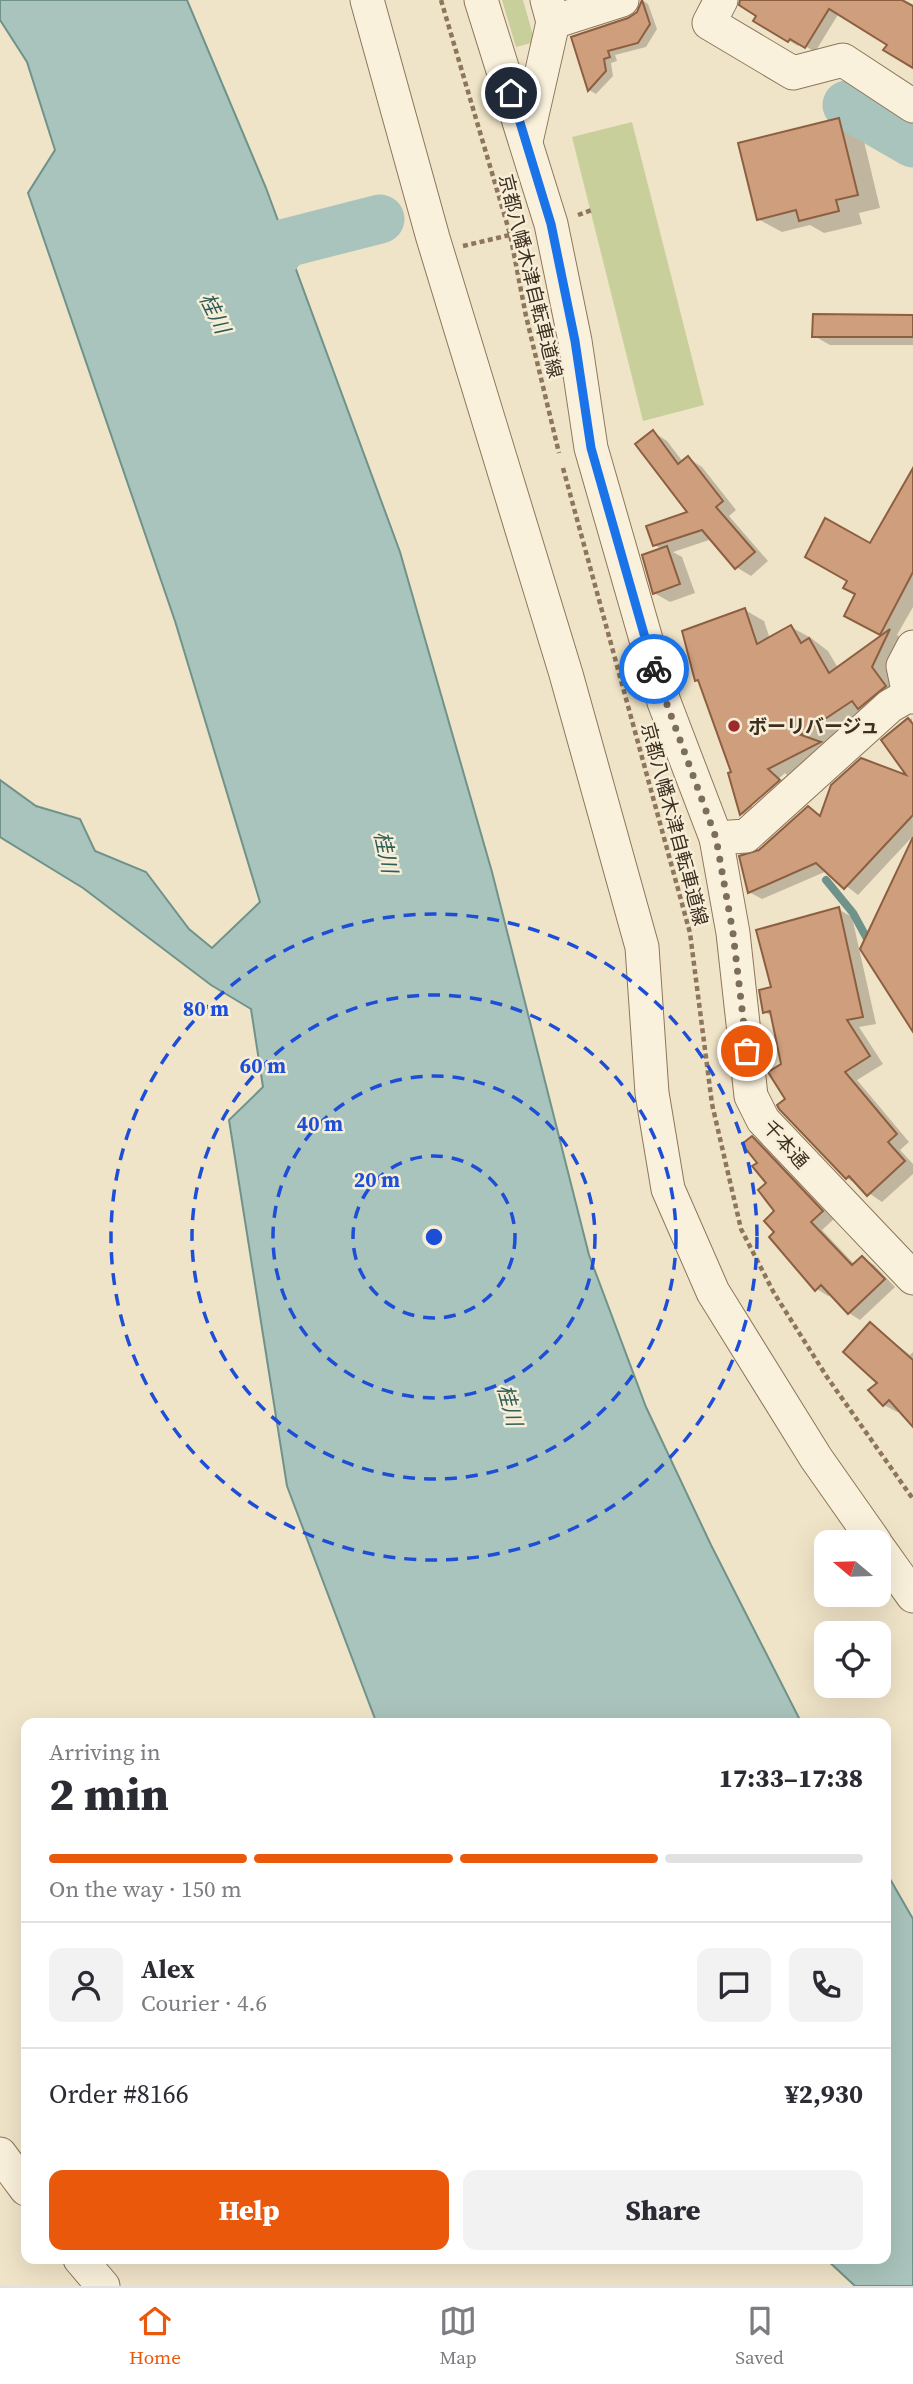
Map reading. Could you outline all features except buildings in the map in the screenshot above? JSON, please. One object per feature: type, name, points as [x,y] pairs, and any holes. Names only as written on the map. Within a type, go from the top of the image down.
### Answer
[{"type":"street","points":[[367,0],[439,252],[566,674],[642,947],[652,1093],[668,1189],[713,1292],[816,1458],[867,1530]]},
{"type":"street","name":"千本通","points":[[481,0],[527,139],[551,224],[575,341],[591,448],[664,702],[716,838],[733,933],[751,1096],[763,1120],[913,1278]]},
{"type":"street","points":[[527,139],[550,11],[622,0]]},
{"type":"street","points":[[721,0],[709,23],[793,73],[843,60],[913,106]]},
{"type":"street","points":[[716,838],[746,836],[890,706],[911,696],[903,666],[913,647]]},
{"type":"street","points":[[891,1565],[913,1596]]},
{"type":"street","points":[[0,2154],[21,2182]]},
{"type":"street","points":[[84,2264],[103,2286]]},
{"type":"path","name":"京都八幡木津自転車道線","points":[[441,0],[510,235],[526,316],[576,522],[690,933],[712,1104],[741,1229],[774,1293],[827,1377],[913,1499]]},
{"type":"path","points":[[439,252],[510,235]]},
{"type":"green space","points":[[502,0],[523,0],[535,42],[516,47]]},
{"type":"green space","points":[[632,122],[704,405],[643,421],[572,137]]},
{"type":"water","name":"桂川","points":[[0,0],[187,0],[266,188],[400,552],[492,872],[589,1255],[646,1407],[711,1545],[799,1718],[375,1718],[287,1486],[229,1120],[263,1087],[251,1009],[211,985],[83,888],[0,837],[0,780],[36,806],[80,819],[95,851],[146,872],[189,929],[212,948],[260,902],[175,621],[28,193],[55,150],[27,62],[0,20]]},
{"type":"water","points":[[891,1881],[913,1919],[913,2286],[855,2286],[831,2264],[891,2264]]},
{"type":"waterway","points":[[847,105],[913,143]]},
{"type":"waterway","points":[[244,293],[286,243],[380,219]]},
{"type":"waterway","points":[[826,880],[853,913],[870,944]]},
{"type":"way so far","points":[[654,669],[716,838],[733,933],[747,1051]]},
{"type":"place","name":"ボーリバージュ","points":[[734,726]]},
{"type":"route","points":[[511,93],[551,224],[575,341],[591,448],[654,669]]}]
